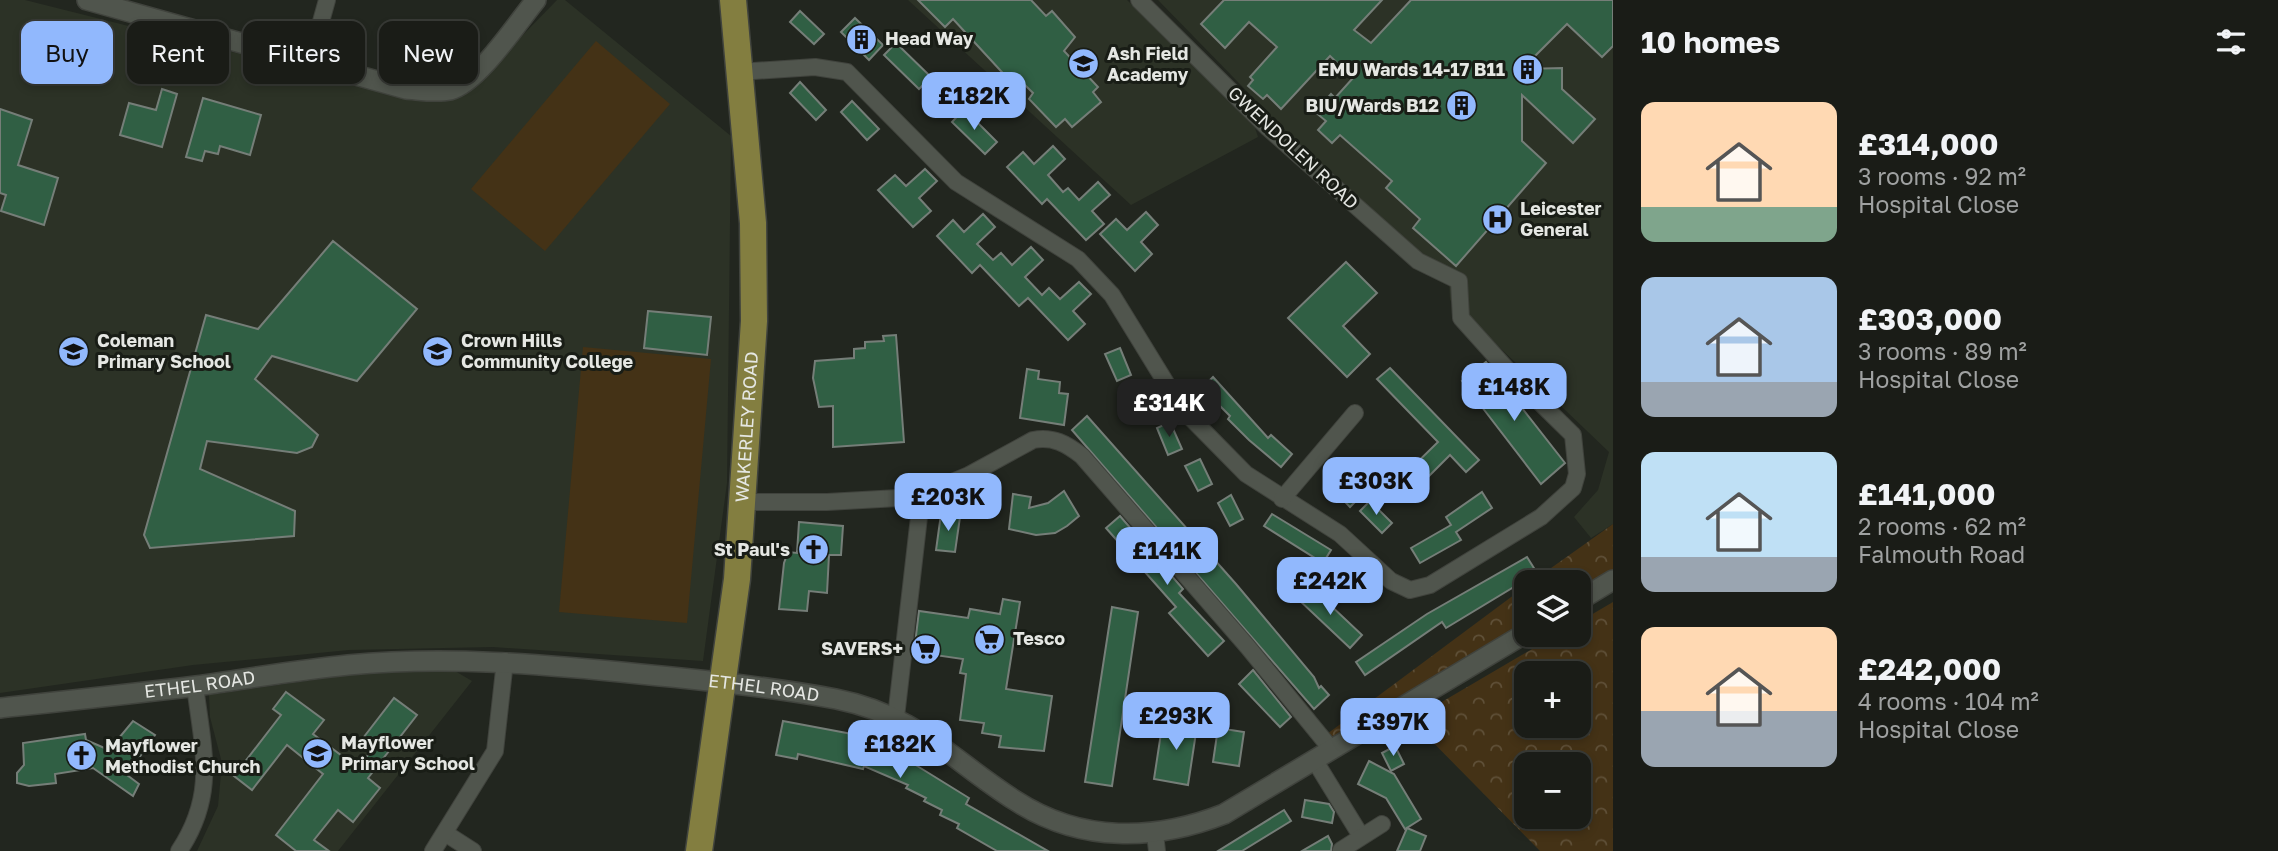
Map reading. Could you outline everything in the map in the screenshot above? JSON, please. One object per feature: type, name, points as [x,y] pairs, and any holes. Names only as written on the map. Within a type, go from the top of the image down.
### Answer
[{"type":"highway","name":"WAKERLEY ROAD","points":[[699,851],[724,682],[741,502],[754,265],[747,142],[733,0]]},
{"type":"street","points":[[87,0],[243,43]]},
{"type":"street","points":[[321,21],[327,0]]},
{"type":"street","points":[[365,77],[406,89],[452,90],[485,63],[536,0]]},
{"type":"street","name":"GWENDOLEN ROAD","points":[[1139,0],[1268,128],[1418,261],[1459,281],[1461,318],[1514,377],[1573,435],[1577,474],[1573,488],[1541,517],[1484,555],[1430,584],[1410,590],[1391,581],[1340,534],[1283,499]]},
{"type":"street","points":[[739,72],[815,67],[847,72],[956,182],[1078,259],[1112,295],[1182,409],[1246,474],[1283,499],[1355,413]]},
{"type":"street","points":[[741,502],[827,502],[916,497],[969,475],[1033,440],[1043,438],[1069,445],[1082,456],[1247,646],[1332,750]]},
{"type":"street","points":[[896,717],[919,517],[916,497]]},
{"type":"street","points":[[1591,593],[1613,580]]},
{"type":"street","name":"ETHEL ROAD","points":[[0,708],[195,686],[347,665],[505,661],[724,682],[837,699],[896,717],[918,728],[1035,812],[1084,830],[1156,842],[1176,830],[1224,814],[1514,640]]},
{"type":"street","points":[[433,851],[495,751],[505,661]]},
{"type":"street","points":[[179,851],[196,825],[206,776],[195,686]]},
{"type":"street","points":[[1315,761],[1361,836]]},
{"type":"street","points":[[1341,850],[1382,824]]},
{"type":"street","points":[[445,832],[473,851]]},
{"type":"shaded area","name":"Crown Hills Community College","points":[[0,0],[25,0],[109,21],[21,21],[21,84],[113,84],[113,22],[127,26],[127,84],[229,84],[229,51],[243,55],[243,84],[359,84],[395,93],[457,84],[478,84],[557,0],[565,0],[731,136],[727,483],[703,661],[493,647],[349,650],[193,665],[0,693]]},
{"type":"shaded area","name":"Ash Field Academy","points":[[908,0],[1127,0],[1255,128],[1258,137],[1131,205]]},
{"type":"shaded area","name":"Leicester General","points":[[1158,0],[1613,0],[1613,524],[1591,538],[1574,517],[1598,490],[1609,452],[1450,300],[1449,278],[1313,159]]},
{"type":"shaded area","name":"Mayflower Primary School","points":[[455,671],[472,681],[338,851],[197,851],[218,806],[222,763],[210,717],[209,695],[347,675]]},
{"type":"green space","points":[[596,41],[670,104],[545,251],[471,189]]},
{"type":"green space","points":[[583,347],[711,359],[687,623],[559,612]]},
{"type":"green space","points":[[1613,524],[1613,573],[1591,587],[1591,570],[1548,570]]},
{"type":"green space","points":[[1514,595],[1514,636],[1332,750],[1323,737]]},
{"type":"green space","points":[[1613,602],[1613,851],[1540,851],[1518,829],[1591,829],[1591,752],[1514,752],[1514,825],[1411,720],[1536,647],[1591,647],[1591,615]]},
{"type":"building","points":[[918,0],[1031,0],[1046,16],[1052,11],[1075,37],[1064,51],[1098,87],[1093,92],[1101,102],[1072,127],[1065,119],[1056,127],[1029,99],[1033,93],[1018,78],[1012,83],[953,19],[945,27]]},
{"type":"building","points":[[1224,0],[1382,0],[1354,30],[1371,43],[1411,0],[1613,0],[1613,46],[1602,57],[1567,24],[1522,69],[1562,68],[1562,89],[1595,119],[1573,143],[1522,95],[1522,141],[1546,163],[1456,266],[1413,228],[1420,219],[1386,188],[1392,181],[1340,135],[1332,143],[1318,130],[1326,121],[1315,112],[1331,94],[1335,98],[1353,78],[1330,56],[1281,109],[1267,95],[1263,99],[1248,86],[1253,80],[1250,77],[1277,47],[1249,22],[1225,48],[1201,24]]},
{"type":"building","points":[[800,11],[824,34],[814,44],[790,22]]},
{"type":"building","name":"Head Way","points":[[855,18],[883,45],[869,60],[841,32]]},
{"type":"building","points":[[896,43],[931,77],[919,89],[884,55]]},
{"type":"building","points":[[800,82],[826,110],[816,120],[790,93]]},
{"type":"building","points":[[162,89],[177,94],[162,147],[120,135],[129,103],[156,110]]},
{"type":"building","points":[[203,98],[261,115],[250,155],[220,146],[218,154],[205,151],[202,161],[186,157]]},
{"type":"building","points":[[852,101],[879,129],[867,140],[841,112]]},
{"type":"building","points":[[0,109],[32,120],[18,165],[58,178],[44,225],[1,211],[6,195],[0,193]]},
{"type":"building","points":[[964,109],[997,142],[985,154],[952,122]]},
{"type":"building","points":[[1053,146],[1065,159],[1048,175],[1063,192],[1068,188],[1079,200],[1098,182],[1110,195],[1092,211],[1104,224],[1086,240],[1047,199],[1042,204],[1007,167],[1023,152],[1034,164]]},
{"type":"building","points":[[925,169],[937,181],[919,198],[931,211],[913,227],[878,190],[895,175],[906,186]]},
{"type":"building","points":[[1146,212],[1158,225],[1141,242],[1152,254],[1135,271],[1100,234],[1116,219],[1127,230]]},
{"type":"building","points":[[983,214],[995,227],[977,244],[993,260],[1001,253],[1012,265],[1031,247],[1043,260],[1025,277],[1042,295],[1049,288],[1060,299],[1079,282],[1091,294],[1073,311],[1085,324],[1068,340],[1028,298],[1019,306],[980,265],[972,273],[937,236],[953,220],[964,232]]},
{"type":"building","points":[[333,241],[417,309],[357,381],[272,356],[255,379],[318,435],[312,447],[297,453],[207,441],[200,469],[295,511],[294,536],[150,548],[144,535],[206,315],[258,329]]},
{"type":"building","points":[[1346,262],[1377,293],[1343,326],[1370,354],[1347,377],[1288,318]]},
{"type":"building","points":[[648,311],[711,317],[707,355],[644,348]]},
{"type":"building","points":[[896,335],[904,442],[833,447],[833,406],[819,407],[813,378],[815,361],[854,358],[854,349],[865,348],[865,342],[884,341],[883,336]]},
{"type":"building","points":[[1120,348],[1131,375],[1117,381],[1105,354]]},
{"type":"building","points":[[1486,362],[1565,463],[1541,484],[1462,381]]},
{"type":"building","points":[[1390,368],[1479,460],[1466,472],[1450,455],[1406,499],[1393,486],[1438,442],[1377,379]]},
{"type":"building","points":[[1027,369],[1039,371],[1038,379],[1060,382],[1059,393],[1068,394],[1064,425],[1020,418]]},
{"type":"building","points":[[1213,377],[1268,438],[1271,435],[1292,454],[1281,467],[1228,419],[1230,416],[1202,388]]},
{"type":"building","points":[[1144,386],[1153,411],[1140,416],[1130,392]]},
{"type":"building","points":[[1087,416],[1236,584],[1314,677],[1319,688],[1321,686],[1329,695],[1314,709],[1072,430]]},
{"type":"building","points":[[1170,422],[1182,449],[1168,455],[1157,428]]},
{"type":"building","points":[[1200,459],[1212,484],[1198,491],[1185,466]]},
{"type":"building","points":[[1338,475],[1360,497],[1350,507],[1329,485]]},
{"type":"building","points":[[1064,491],[1079,516],[1067,526],[1055,533],[1036,535],[1009,529],[1013,494],[1031,497],[1029,508],[1048,503]]},
{"type":"building","points":[[1482,492],[1492,508],[1456,532],[1461,540],[1420,563],[1411,548],[1451,525],[1446,517]]},
{"type":"building","points":[[1231,495],[1243,519],[1230,526],[1218,503]]},
{"type":"building","points":[[1370,501],[1392,523],[1382,533],[1360,511]]},
{"type":"building","points":[[941,514],[960,517],[955,552],[936,550]]},
{"type":"building","points":[[1272,514],[1331,550],[1323,563],[1264,526]]},
{"type":"building","points":[[1120,516],[1183,589],[1179,593],[1224,641],[1208,656],[1169,613],[1176,607],[1106,528]]},
{"type":"building","points":[[799,522],[843,526],[841,555],[829,555],[827,593],[809,591],[807,611],[779,609],[784,563],[788,552],[797,553]]},
{"type":"building","points":[[1527,557],[1535,570],[1514,570],[1514,587],[1446,628],[1442,622],[1365,675],[1356,662],[1427,614]]},
{"type":"building","points":[[1310,586],[1362,635],[1350,648],[1298,599]]},
{"type":"building","points":[[1003,599],[1020,602],[1006,689],[1052,696],[1044,751],[999,747],[1001,736],[982,733],[984,723],[960,720],[966,674],[960,673],[963,659],[914,652],[919,611],[968,618],[970,609],[1000,614]]},
{"type":"building","points":[[1112,607],[1138,612],[1112,786],[1085,782]]},
{"type":"building","points":[[1253,670],[1291,717],[1280,727],[1239,684]]},
{"type":"building","points":[[286,692],[324,720],[313,734],[358,768],[371,751],[360,742],[394,698],[417,715],[368,778],[380,788],[353,822],[338,810],[314,840],[329,851],[296,851],[276,835],[323,774],[287,745],[252,790],[234,776],[281,715],[273,709]]},
{"type":"building","points":[[1163,720],[1197,726],[1188,785],[1154,779]]},
{"type":"building","name":"Mayflower Methodist Church","points":[[133,721],[155,735],[127,775],[139,784],[133,796],[93,768],[55,774],[56,783],[29,786],[17,783],[17,773],[24,765],[23,743],[85,734],[86,740],[109,750]]},
{"type":"building","points":[[783,721],[852,734],[917,759],[914,764],[969,798],[966,804],[1048,851],[997,851],[957,828],[959,824],[940,815],[942,810],[906,788],[908,785],[864,766],[863,769],[798,754],[797,759],[776,755]]},
{"type":"building","points":[[1218,728],[1244,732],[1239,766],[1213,762]]},
{"type":"building","points":[[1395,746],[1404,764],[1391,771],[1382,753]]},
{"type":"building","points":[[1369,761],[1394,774],[1421,819],[1405,829],[1386,798],[1358,784]]},
{"type":"building","points":[[1305,800],[1329,804],[1334,812],[1332,823],[1302,817]]},
{"type":"building","points":[[1284,810],[1291,821],[1242,851],[1218,851]]},
{"type":"building","points":[[1407,828],[1426,836],[1420,851],[1397,851]]},
{"type":"building","points":[[1328,836],[1332,844],[1331,851],[1302,851]]},
{"type":"place","name":"Head Way","points":[[862,39]]},
{"type":"place","name":"Ash Field Academy","points":[[1084,64]]},
{"type":"place","name":"EMU Wards 14-17 B11","points":[[1528,70]]},
{"type":"place","name":"BIU/Wards B12","points":[[1462,106]]},
{"type":"place","name":"Leicester General","points":[[1497,219]]},
{"type":"place","name":"Coleman Primary School","points":[[74,351]]},
{"type":"place","name":"Crown Hills Community College","points":[[438,351]]},
{"type":"place","name":"St Paul's","points":[[813,550]]},
{"type":"place","name":"Tesco","points":[[990,639]]},
{"type":"place","name":"SAVERS+","points":[[926,649]]},
{"type":"place","name":"Mayflower Primary School","points":[[318,753]]},
{"type":"place","name":"Mayflower Methodist Church","points":[[82,756]]}]
